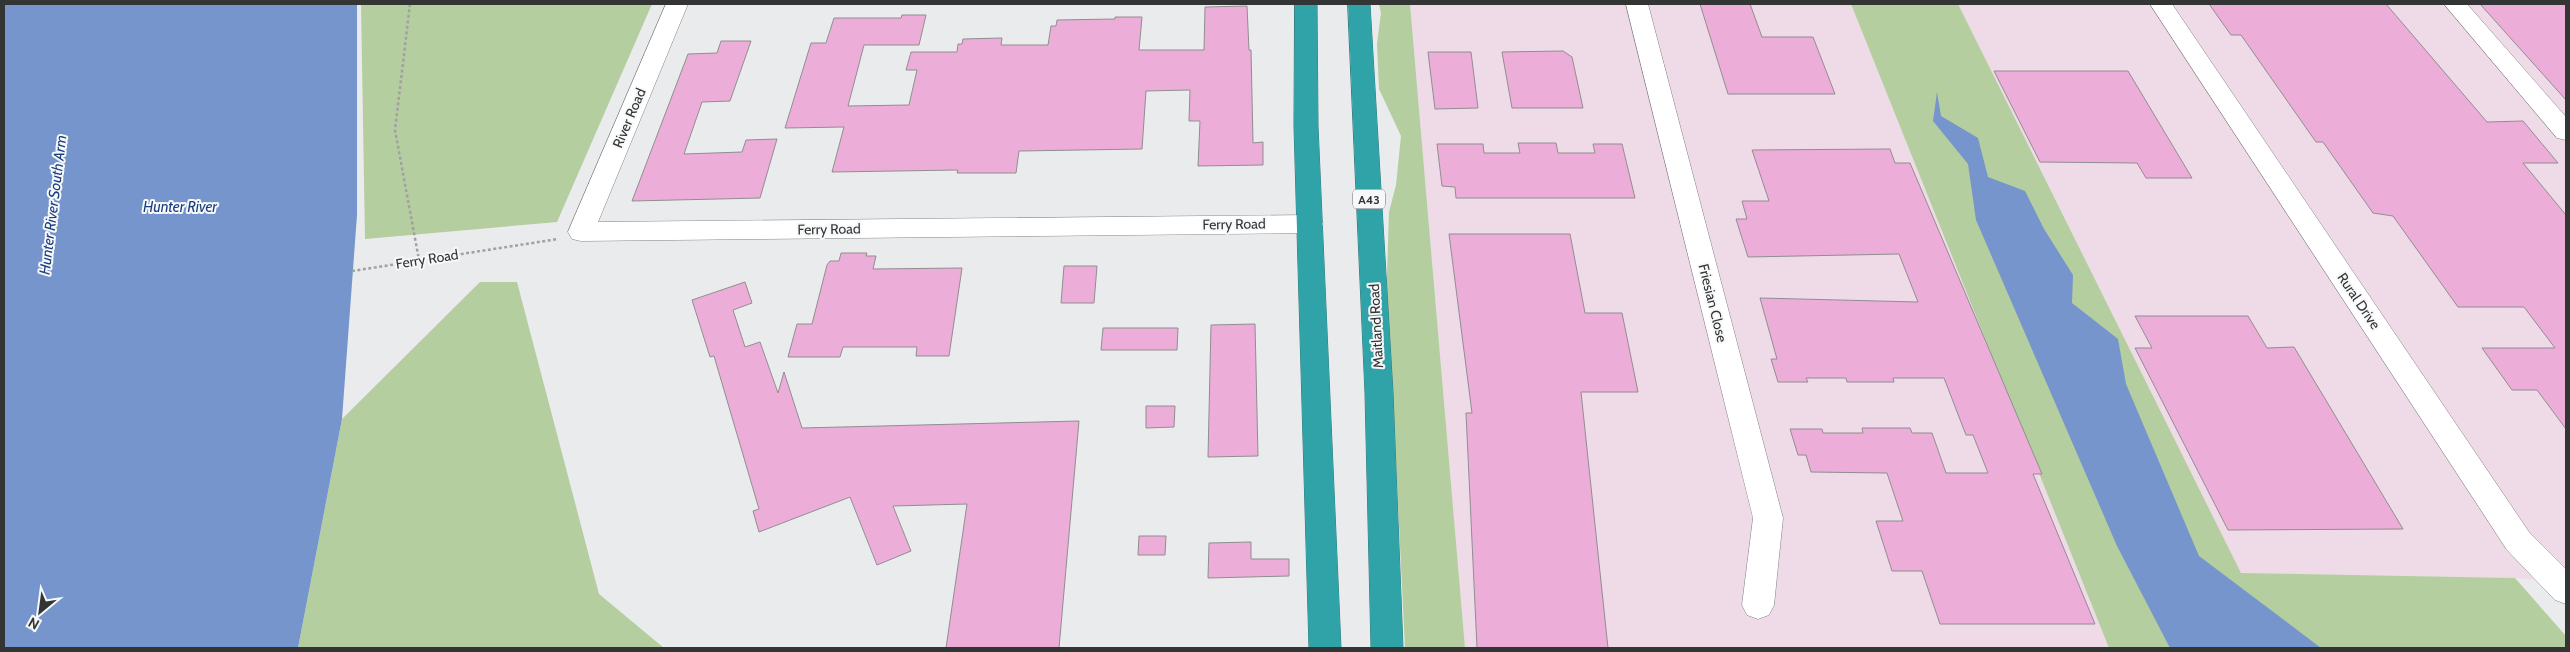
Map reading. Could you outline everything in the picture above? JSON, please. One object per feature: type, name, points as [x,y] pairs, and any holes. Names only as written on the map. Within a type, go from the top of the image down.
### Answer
[{"type":"highway","points":[[1306,4],[1306,126],[1325,648]]},
{"type":"highway","name":"Maitland Road","points":[[1359,4],[1379,394],[1387,648]]},
{"type":"street","name":"River Road","points":[[581,232],[677,4]]},
{"type":"street","name":"Friesian Close","points":[[1637,4],[1768,518],[1758,605]]},
{"type":"street","name":"Rural Drive","points":[[2161,4],[2518,541],[2566,590]]},
{"type":"street","points":[[2455,4],[2566,132]]},
{"type":"street","name":"Ferry Road","points":[[581,232],[1310,224]]},
{"type":"path","points":[[410,4],[395,130],[419,260]]},
{"type":"path","name":"Ferry Road","points":[[352,271],[556,239],[581,232]]},
{"type":"shaded area","points":[[1410,4],[1851,4],[2109,648],[1465,648]]},
{"type":"shaded area","points":[[1958,4],[2566,4],[2566,582],[2515,578],[2241,573]]},
{"type":"green space","points":[[361,4],[652,4],[557,222],[365,239]]},
{"type":"green space","points":[[1379,4],[1410,4],[1465,648],[1405,648],[1394,422],[1386,307],[1389,212],[1396,185],[1401,136],[1379,89],[1377,44],[1381,13]]},
{"type":"green space","points":[[1851,4],[1958,4],[2241,573],[2515,578],[2566,636],[2566,648],[2109,648]]},
{"type":"green space","points":[[480,282],[517,282],[599,594],[664,648],[298,648],[342,419]]},
{"type":"water","name":"Hunter River","points":[[4,4],[357,4],[357,215],[342,419],[298,648],[4,648]]},
{"type":"water","points":[[1937,92],[1941,116],[1978,138],[1988,177],[2025,191],[2044,229],[2073,275],[2072,303],[2118,339],[2126,384],[2199,556],[2321,648],[2170,648],[2117,546],[1976,220],[1968,164],[1933,121]]},
{"type":"building","points":[[1700,4],[1750,4],[1762,37],[1813,37],[1835,94],[1728,94]]},
{"type":"building","points":[[2209,4],[2386,4],[2487,122],[2523,121],[2558,163],[2523,163],[2566,215],[2566,429],[2537,390],[2512,390],[2482,348],[2555,348],[2524,307],[2458,307],[2393,216],[2373,213],[2323,142],[2316,142],[2241,35],[2231,35]]},
{"type":"building","points":[[2480,4],[2566,4],[2566,100]]},
{"type":"building","points":[[1247,6],[1249,50],[1251,50],[1253,143],[1263,142],[1263,165],[1198,166],[1200,121],[1189,121],[1190,90],[1146,91],[1142,149],[1019,151],[1016,173],[957,173],[958,170],[832,172],[844,127],[785,128],[811,43],[826,43],[834,18],[901,18],[902,15],[926,15],[919,45],[864,45],[848,106],[909,105],[917,70],[906,70],[911,52],[957,52],[958,44],[962,44],[963,39],[1002,38],[1001,45],[1048,45],[1051,26],[1056,26],[1057,20],[1115,19],[1115,17],[1142,17],[1139,50],[1204,50],[1205,7]]},
{"type":"building","points":[[721,41],[751,41],[730,101],[702,102],[684,154],[742,152],[746,140],[777,139],[760,198],[632,201],[688,54],[717,53]]},
{"type":"building","points":[[1563,51],[1572,57],[1583,108],[1512,108],[1502,52]]},
{"type":"building","points":[[1428,52],[1471,52],[1478,108],[1435,109]]},
{"type":"building","points":[[1994,71],[2128,71],[2192,178],[2146,178],[2137,163],[2040,162]]},
{"type":"building","points":[[1518,143],[1556,143],[1558,153],[1595,153],[1593,144],[1622,144],[1635,198],[1456,198],[1455,187],[1442,186],[1437,144],[1483,144],[1484,153],[1520,153]]},
{"type":"building","points":[[1890,149],[1895,163],[1910,163],[2042,474],[2033,474],[2095,624],[1940,624],[1922,571],[1892,571],[1876,521],[1903,521],[1887,473],[1811,472],[1806,455],[1798,455],[1790,429],[1822,429],[1823,433],[1863,433],[1862,428],[1910,428],[1912,433],[1932,433],[1946,473],[1988,473],[1973,435],[1966,435],[1944,378],[1893,378],[1894,382],[1847,382],[1846,378],[1806,378],[1808,382],[1778,382],[1771,359],[1777,359],[1760,298],[1918,302],[1899,254],[1748,257],[1736,219],[1747,219],[1742,201],[1769,201],[1752,150]]},
{"type":"building","points":[[1449,234],[1570,234],[1585,313],[1622,313],[1638,392],[1581,392],[1608,648],[1477,648],[1466,413],[1472,413]]},
{"type":"building","points":[[841,253],[867,253],[866,256],[876,256],[873,269],[962,268],[949,356],[916,356],[917,347],[843,347],[840,357],[788,357],[797,324],[812,324],[827,265],[830,261],[839,261]]},
{"type":"building","points":[[1064,266],[1097,266],[1094,303],[1061,303]]},
{"type":"building","points":[[745,282],[752,303],[733,310],[745,347],[760,342],[778,393],[784,372],[802,428],[1079,421],[1059,648],[946,648],[967,504],[893,506],[911,551],[877,565],[850,497],[759,532],[753,511],[759,509],[714,356],[710,357],[692,300]]},
{"type":"building","points":[[2135,316],[2248,316],[2267,348],[2294,347],[2403,529],[2228,530],[2135,348],[2152,348]]},
{"type":"building","points":[[1255,324],[1258,456],[1208,457],[1211,325]]},
{"type":"building","points":[[1103,328],[1178,328],[1177,350],[1101,350]]},
{"type":"building","points":[[1146,406],[1175,406],[1174,427],[1146,428]]},
{"type":"building","points":[[1139,536],[1166,536],[1165,555],[1138,555]]},
{"type":"building","points":[[1251,542],[1251,559],[1289,559],[1289,576],[1208,578],[1209,543]]},
{"type":"water label","name":"Hunter River South Arm","points":[[53,205]]}]
